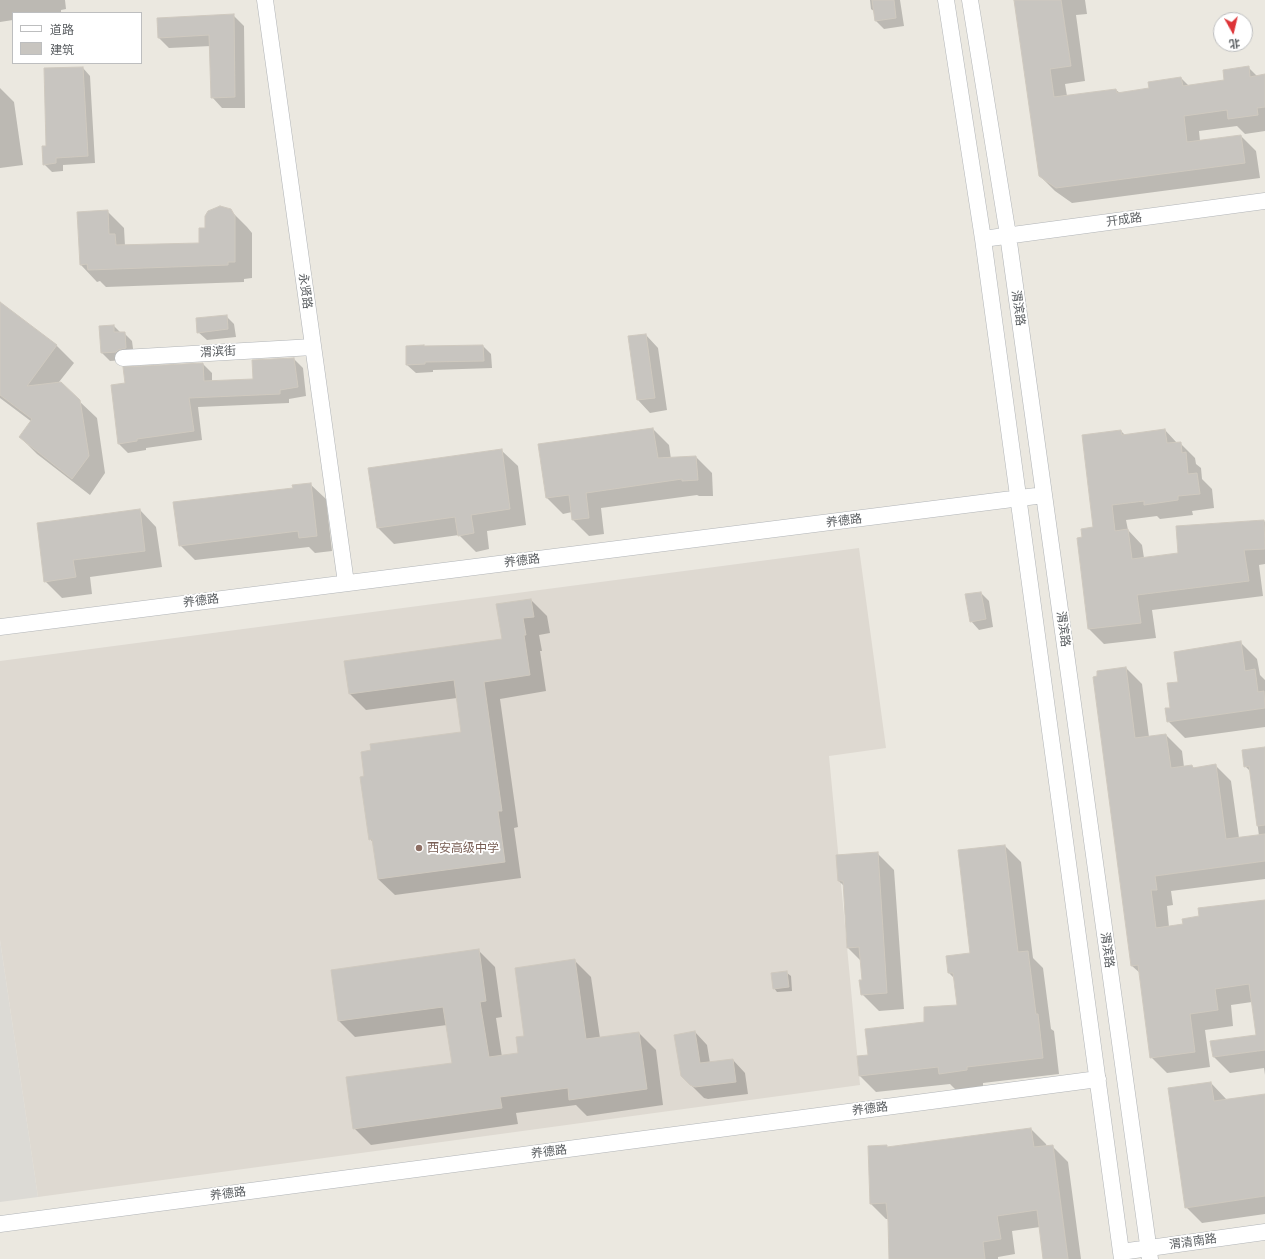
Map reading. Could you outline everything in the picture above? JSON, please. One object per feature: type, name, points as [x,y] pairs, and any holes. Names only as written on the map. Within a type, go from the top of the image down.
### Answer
[{"type":"street","name":"永贤路","points":[[265,0],[346,583]]},
{"type":"street","points":[[946,0],[983,239],[1122,1255]]},
{"type":"street","name":"渭滨路","points":[[970,0],[1008,236],[1149,1254]]},
{"type":"street","name":"开成路","points":[[983,239],[1265,200]]},
{"type":"street","name":"渭滨街","points":[[123,358],[313,347]]},
{"type":"street","name":"养德路","points":[[0,627],[1044,495]]},
{"type":"street","name":"养德路","points":[[0,1224],[1098,1079]]},
{"type":"street","name":"渭清南路","points":[[1122,1255],[1149,1254],[1265,1232]]},
{"type":"shaded area","name":"西安高级中学","points":[[859,548],[886,748],[829,756],[860,1085],[38,1197],[0,940],[0,661]]},
{"type":"shaded area","points":[[0,940],[38,1197],[0,1202]]},
{"type":"building","points":[[872,0],[894,0],[896,18],[875,21]]},
{"type":"building","points":[[1014,0],[1061,0],[1071,66],[1050,69],[1054,97],[1116,89],[1117,93],[1149,88],[1148,82],[1181,77],[1183,86],[1224,80],[1223,70],[1249,66],[1250,77],[1265,74],[1265,107],[1257,108],[1258,115],[1228,119],[1227,110],[1184,116],[1187,142],[1241,135],[1245,163],[1056,188],[1039,176]]},
{"type":"building","points":[[234,14],[235,97],[211,98],[209,35],[158,38],[157,18]]},
{"type":"building","points":[[83,67],[88,156],[56,158],[56,163],[43,165],[42,146],[46,146],[44,68]]},
{"type":"building","points":[[220,206],[231,209],[235,216],[235,262],[228,262],[228,265],[88,270],[87,264],[80,265],[77,212],[108,210],[109,234],[115,234],[116,245],[199,243],[199,228],[205,228],[205,216],[208,211]]},
{"type":"building","points":[[0,302],[57,345],[27,386],[61,382],[80,400],[89,456],[72,479],[19,437],[32,419],[0,395]]},
{"type":"building","points":[[227,315],[228,329],[197,333],[196,318]]},
{"type":"building","points":[[114,325],[114,332],[125,332],[126,348],[116,352],[101,353],[99,326]]},
{"type":"building","points":[[646,334],[655,398],[637,400],[628,336]]},
{"type":"building","points":[[483,345],[484,361],[425,362],[425,364],[406,365],[406,346]]},
{"type":"building","points":[[294,358],[298,387],[280,390],[280,394],[189,398],[194,431],[137,439],[137,441],[118,444],[111,385],[125,383],[123,367],[203,363],[204,381],[253,379],[252,360]]},
{"type":"building","points":[[653,428],[658,458],[696,456],[698,480],[682,481],[682,479],[586,493],[589,518],[572,520],[569,495],[546,498],[538,444]]},
{"type":"building","points":[[1165,429],[1167,443],[1181,442],[1182,453],[1186,452],[1188,474],[1197,473],[1200,494],[1178,496],[1178,500],[1144,505],[1144,501],[1112,505],[1115,531],[1128,529],[1132,559],[1178,553],[1176,526],[1264,520],[1265,549],[1244,550],[1249,581],[1137,595],[1141,623],[1088,629],[1077,538],[1082,537],[1081,529],[1093,527],[1082,435],[1121,430],[1122,435]]},
{"type":"building","points":[[502,449],[510,509],[471,515],[474,533],[458,536],[455,517],[377,528],[368,468]]},
{"type":"building","points":[[311,483],[317,536],[299,538],[298,531],[179,546],[173,502],[293,488],[292,485]]},
{"type":"building","points":[[140,509],[145,551],[73,560],[76,577],[44,582],[37,523]]},
{"type":"building","points":[[981,592],[986,619],[970,622],[965,594]]},
{"type":"building","points":[[531,599],[534,617],[523,618],[530,675],[484,682],[502,811],[498,811],[505,862],[378,879],[372,839],[369,840],[360,777],[364,776],[361,752],[371,750],[370,744],[461,732],[454,680],[349,694],[344,661],[502,639],[496,604]]},
{"type":"building","points":[[1241,641],[1245,671],[1255,669],[1258,692],[1264,691],[1265,708],[1167,722],[1165,708],[1170,708],[1167,683],[1178,682],[1174,652]]},
{"type":"building","points":[[1126,667],[1135,738],[1166,734],[1171,768],[1192,765],[1193,768],[1216,764],[1226,839],[1265,834],[1265,861],[1155,876],[1157,890],[1151,890],[1156,928],[1183,924],[1182,919],[1199,916],[1198,908],[1265,900],[1265,1050],[1213,1057],[1210,1041],[1256,1035],[1249,984],[1215,989],[1218,1010],[1190,1014],[1195,1052],[1150,1058],[1138,965],[1131,966],[1093,677],[1097,676],[1097,671]]},
{"type":"building","points":[[1265,747],[1265,825],[1257,826],[1249,766],[1244,767],[1242,750]]},
{"type":"building","points":[[1005,845],[1018,952],[1028,951],[1043,1058],[967,1067],[967,1070],[939,1074],[938,1067],[859,1076],[857,1056],[868,1055],[865,1029],[924,1022],[924,1007],[957,1005],[953,973],[948,973],[946,956],[970,953],[958,850]]},
{"type":"building","points":[[878,852],[887,993],[861,995],[859,980],[862,980],[859,947],[847,948],[843,881],[838,881],[836,855]]},
{"type":"building","points":[[479,949],[486,1001],[480,1002],[489,1057],[518,1053],[516,1037],[524,1036],[515,968],[575,959],[586,1039],[639,1032],[647,1089],[569,1100],[568,1088],[500,1097],[502,1108],[353,1129],[346,1077],[452,1063],[443,1007],[338,1021],[331,970]]},
{"type":"building","points":[[787,971],[789,987],[773,989],[771,973]]},
{"type":"building","points":[[695,1031],[700,1063],[733,1059],[736,1082],[695,1087],[690,1085],[681,1076],[674,1035]]},
{"type":"building","points":[[1211,1082],[1214,1101],[1265,1094],[1265,1196],[1185,1208],[1168,1088]]},
{"type":"building","points":[[1031,1128],[1034,1147],[1053,1145],[1068,1259],[1043,1259],[1037,1210],[997,1216],[1001,1239],[983,1242],[985,1259],[889,1259],[886,1203],[870,1204],[868,1146],[887,1145],[887,1147]]},
{"type":"place","name":"西安高级中学","points":[[419,848]]}]
